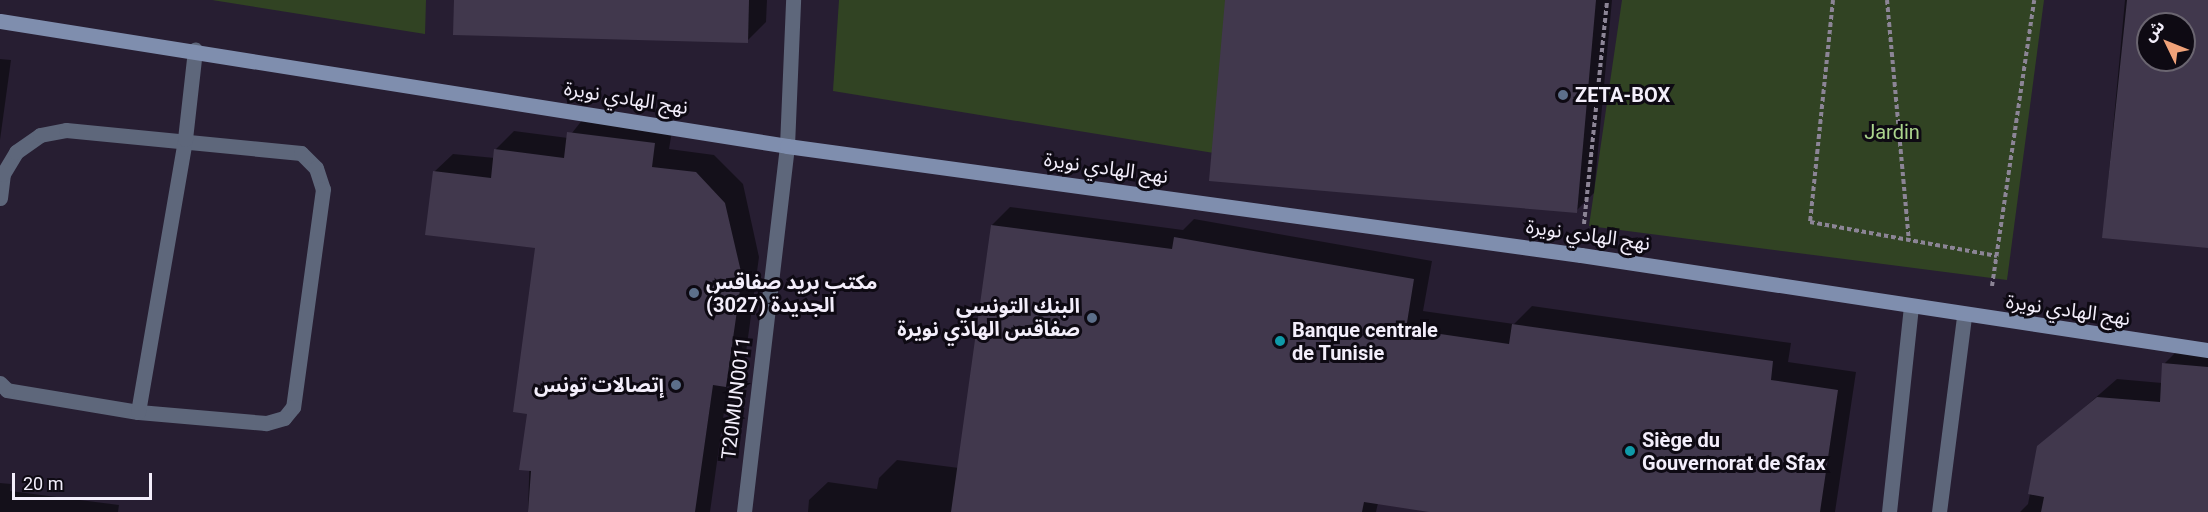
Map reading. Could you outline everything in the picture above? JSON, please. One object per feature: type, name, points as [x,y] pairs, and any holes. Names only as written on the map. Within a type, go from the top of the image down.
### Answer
[{"type":"street","name":"T20MUN0011","points":[[744,512],[787,146],[793,0]]},
{"type":"street","name":"نهج الهادي نويرة","points":[[0,21],[787,146],[1581,255],[1964,316],[2208,350]]},
{"type":"street","points":[[138,412],[185,139],[195,51]]},
{"type":"street","points":[[0,198],[3,174],[16,152],[40,135],[66,130],[185,139],[301,153],[316,168],[323,189],[293,407],[284,418],[266,423],[138,412],[7,390],[0,383]]},
{"type":"street","points":[[1889,512],[1911,307]]},
{"type":"street","points":[[1939,512],[1964,316]]},
{"type":"path","points":[[1581,255],[1607,0]]},
{"type":"path","points":[[1833,0],[1810,222],[1996,256]]},
{"type":"path","points":[[1887,0],[1909,241]]},
{"type":"path","points":[[1987,319],[2034,0]]},
{"type":"green space","points":[[212,0],[426,0],[425,34]]},
{"type":"green space","points":[[839,0],[1292,0],[1269,162],[833,91]]},
{"type":"green space","name":"Jardin","points":[[1622,0],[2044,0],[2007,280],[1589,226]]},
{"type":"building","points":[[454,0],[749,0],[748,43],[453,35]]},
{"type":"building","points":[[1225,0],[1596,0],[1577,213],[1209,181]]},
{"type":"building","points":[[2127,0],[2208,0],[2208,248],[2102,238]]},
{"type":"building","points":[[567,132],[655,143],[652,167],[696,172],[725,203],[742,276],[726,387],[713,385],[695,512],[528,512],[531,471],[519,470],[527,414],[513,412],[535,248],[425,235],[433,171],[491,178],[494,149],[564,158]]},
{"type":"building","points":[[991,225],[1172,249],[1174,237],[1414,279],[1406,329],[1509,344],[1512,324],[1773,361],[1771,380],[1838,390],[1820,512],[1429,512],[1364,502],[1362,512],[951,512]]},
{"type":"building","points":[[2162,363],[2208,367],[2208,512],[2041,512],[2044,497],[2028,494],[2037,446],[2097,397],[2160,402]]},
{"type":"place","name":"ZETA-BOX","points":[[1563,95]]},
{"type":"place","name":"مكتب بريد صفاقس الجديدة (3027)","points":[[694,293]]},
{"type":"place","name":"البنك التونسي صفاقس الهادي نويرة","points":[[1092,318]]},
{"type":"place","name":"Banque centrale de Tunisie","points":[[1280,341]]},
{"type":"place","name":"إتصالات تونس","points":[[676,385]]},
{"type":"place","name":"Siège du Gouvernorat de Sfax","points":[[1630,451]]}]
